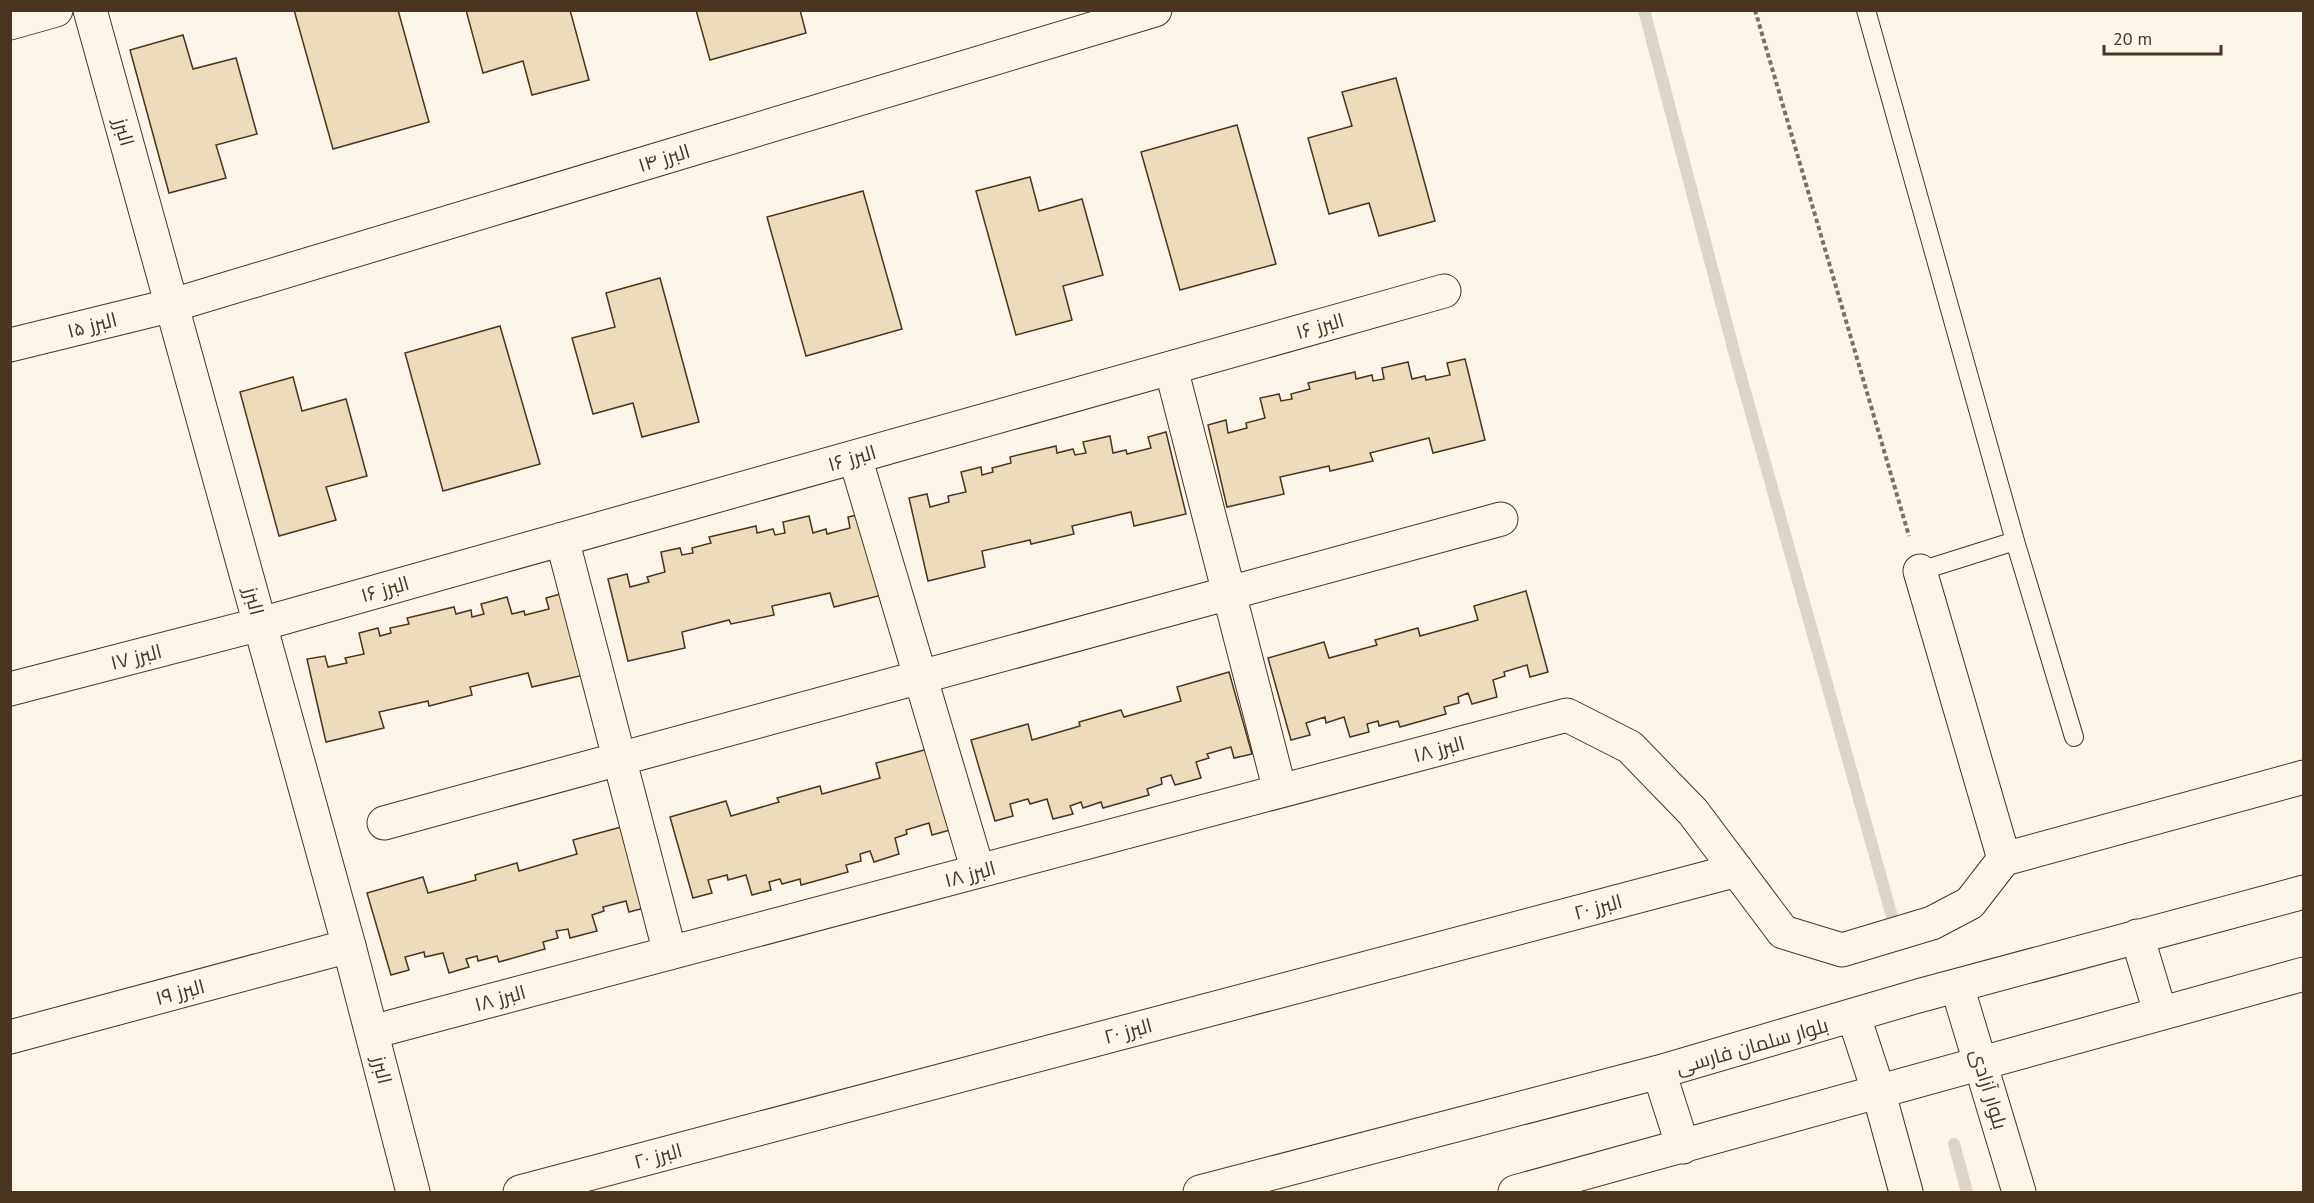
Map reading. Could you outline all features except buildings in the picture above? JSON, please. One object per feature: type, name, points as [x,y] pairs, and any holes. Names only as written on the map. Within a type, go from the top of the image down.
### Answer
[{"type":"street","points":[[10,22],[56,10]]},
{"type":"street","name":"البرز","points":[[90,10],[349,946],[413,1192]]},
{"type":"street","name":"البرز ۱۴","points":[[173,305],[1155,10]]},
{"type":"street","name":"البرز ۱۶","points":[[261,624],[1444,291]]},
{"type":"street","name":"البرز ۱۵","points":[[10,345],[173,305]]},
{"type":"street","points":[[1171,368],[1227,594],[1280,791]]},
{"type":"street","points":[[855,457],[978,871]]},
{"type":"street","points":[[384,823],[1501,519]]},
{"type":"street","points":[[562,539],[670,953]]},
{"type":"street","points":[[1920,571],[2004,859]]},
{"type":"street","name":"البرز ۱۷","points":[[10,689],[261,624]]},
{"type":"street","name":"البرز ۱۸","points":[[372,1032],[1567,715],[1630,747],[1693,812],[1737,870]]},
{"type":"street","points":[[1737,870],[1784,932],[1842,950],[1932,923],[1970,903],[2004,859],[2304,777]]},
{"type":"street","name":"البرز ۲۰","points":[[520,1192],[1737,870]]},
{"type":"street","name":"بلوار سلمان فارسی","points":[[1200,1192],[1659,1072],[1957,986],[2304,892]]},
{"type":"street","points":[[2137,936],[2160,1012]]},
{"type":"street","name":"البرز ۱۹","points":[[10,1037],[349,946]]},
{"type":"street","points":[[1515,1192],[2304,974]]},
{"type":"street","name":"بلوار آزادی","points":[[1957,986],[1982,1062],[2019,1192]]},
{"type":"street","points":[[1854,1017],[1878,1090],[1906,1192]]},
{"type":"street","points":[[1659,1072],[1683,1147]]},
{"type":"lane","points":[[1866,10],[2015,541],[2074,737]]},
{"type":"lane","points":[[1920,571],[2015,541]]},
{"type":"path","points":[[1755,10],[1920,571]]},
{"type":"waterway","points":[[1644,10],[1736,359],[1896,931]]},
{"type":"waterway","points":[[1954,1144],[1967,1192]]}]
